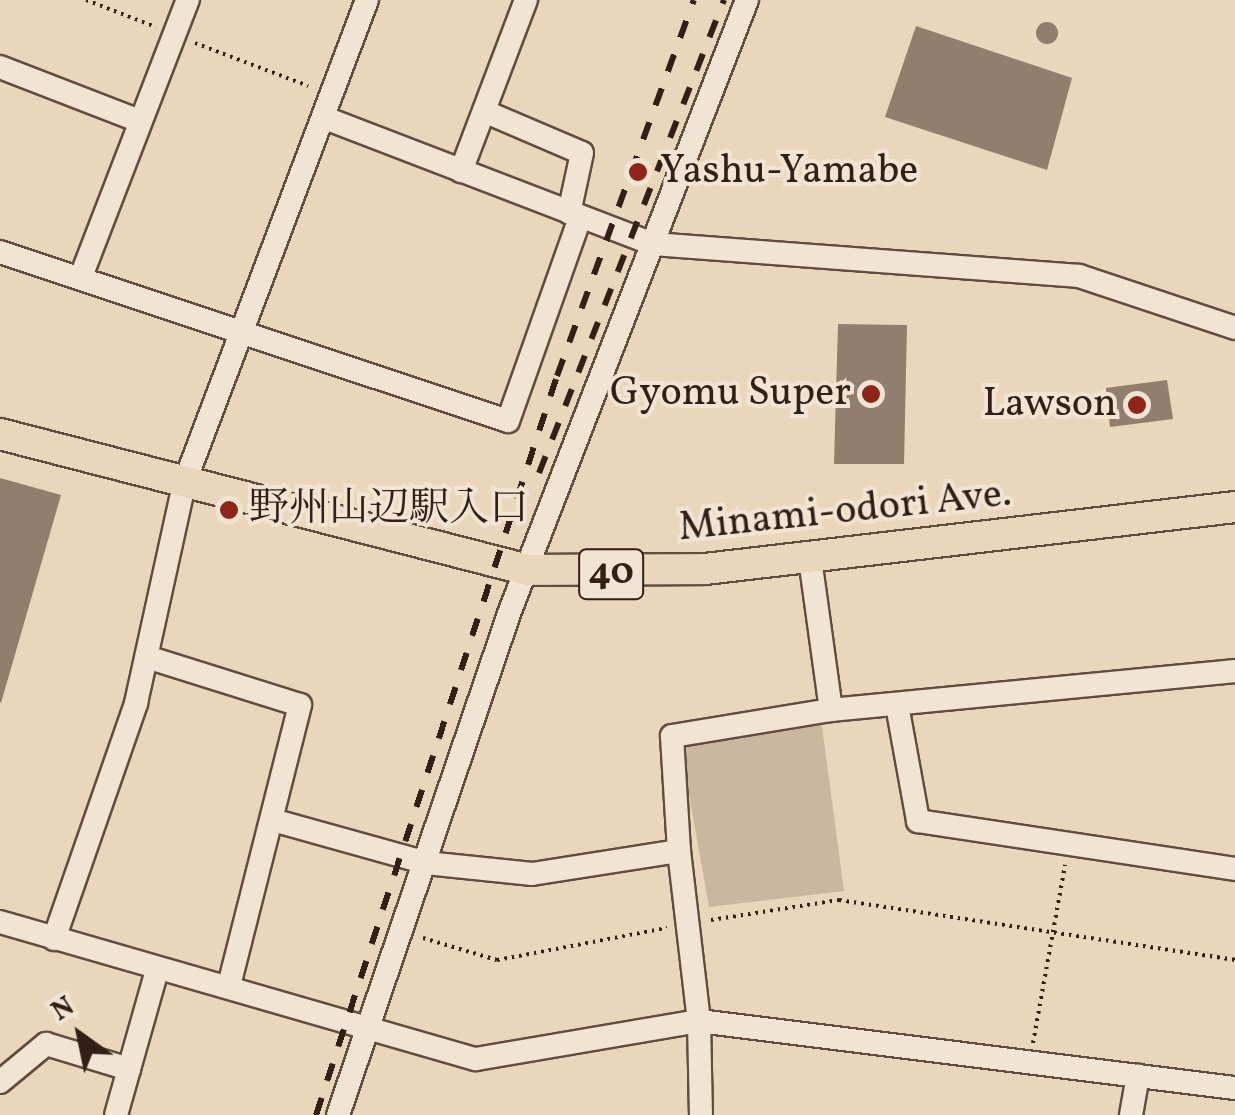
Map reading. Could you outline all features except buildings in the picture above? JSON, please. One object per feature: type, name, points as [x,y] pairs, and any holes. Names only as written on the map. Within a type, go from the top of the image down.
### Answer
[{"type":"main road","name":"Minami-odori Ave.","points":[[0,434],[528,570],[659,573],[1235,507]]},
{"type":"street","points":[[82,274],[188,0]]},
{"type":"street","points":[[461,171],[526,0]]},
{"type":"street","points":[[338,1115],[528,570],[747,0]]},
{"type":"street","points":[[54,939],[147,656],[184,484],[324,118],[357,3]]},
{"type":"street","points":[[0,67],[139,121]]},
{"type":"street","points":[[0,252],[243,326],[508,422],[575,216],[582,153],[486,112]]},
{"type":"street","points":[[324,118],[654,244],[1080,276],[1235,328]]},
{"type":"street","points":[[810,558],[831,710]]},
{"type":"street","points":[[147,656],[300,705],[276,821],[229,986]]},
{"type":"street","points":[[701,1115],[700,1020],[679,852],[672,736],[831,710],[1235,671]]},
{"type":"street","points":[[897,705],[918,822],[1235,869]]},
{"type":"street","points":[[276,821],[426,862],[532,874],[679,852]]},
{"type":"street","points":[[0,922],[476,1059],[700,1020],[1235,1088]]},
{"type":"street","points":[[116,1115],[158,970]]},
{"type":"street","points":[[0,1082],[46,1044],[129,1069]]},
{"type":"street","points":[[1131,1115],[1138,1076]]},
{"type":"path","points":[[86,0],[162,29]]},
{"type":"path","points":[[191,41],[308,86]]},
{"type":"path","points":[[1030,1062],[1068,844]]},
{"type":"path","points":[[402,931],[497,960],[839,900],[1235,960]]},
{"type":"shaded area","points":[[821,719],[844,891],[709,907],[680,744]]},
{"type":"railway","points":[[316,1115],[557,376],[694,0]]},
{"type":"railway","points":[[539,473],[724,0]]},
{"type":"place","name":"Yashu-Yamabe","points":[[638,172]]},
{"type":"place","name":"Gyomu Super","points":[[871,394]]},
{"type":"place","name":"Lawson","points":[[1137,405]]},
{"type":"place","name":"野州山辺駅入口","points":[[229,510]]}]
